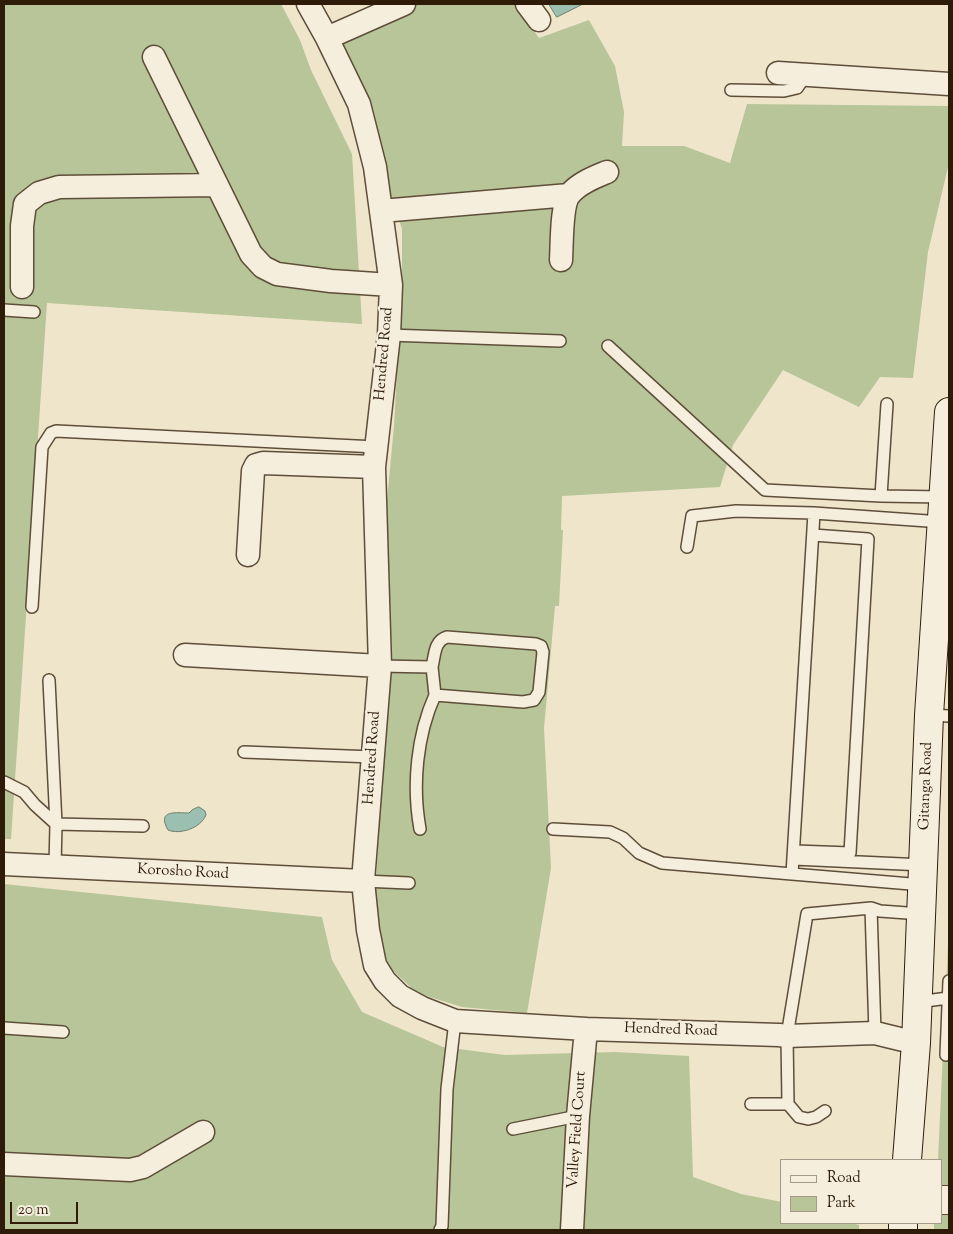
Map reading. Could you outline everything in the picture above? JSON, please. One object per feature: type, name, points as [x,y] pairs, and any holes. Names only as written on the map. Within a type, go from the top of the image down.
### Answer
[{"type":"main road","name":"Gitanga Road","points":[[907,1159],[916,1043],[924,875],[939,716],[942,509],[949,412]]},
{"type":"street","name":"Hendred Road","points":[[308,4],[359,104],[375,166],[391,285],[389,335],[375,457],[380,666],[363,882],[368,930],[375,965],[385,981],[400,996],[422,1008],[455,1021],[586,1029],[787,1036],[875,1033],[916,1043]]},
{"type":"street","points":[[327,38],[404,4]]},
{"type":"street","points":[[154,57],[251,254],[263,267],[278,274],[331,281],[391,285]]},
{"type":"street","points":[[778,73],[949,84]]},
{"type":"street","points":[[381,211],[569,195],[589,180],[607,172]]},
{"type":"street","points":[[22,287],[22,226],[25,204],[39,193],[59,188],[217,185]]},
{"type":"street","points":[[561,260],[564,212],[569,195]]},
{"type":"street","points":[[248,555],[253,471],[256,465],[375,457]]},
{"type":"street","points":[[185,655],[380,666]]},
{"type":"street","name":"Korosho Road","points":[[4,864],[363,882]]},
{"type":"street","name":"Valley Field Court","points":[[572,1230],[578,1116],[586,1029]]},
{"type":"street","points":[[4,1164],[130,1170],[143,1167],[203,1132]]},
{"type":"lane","points":[[731,90],[784,91],[797,88],[806,74]]},
{"type":"lane","points":[[4,310],[34,312]]},
{"type":"lane","points":[[389,335],[560,341]]},
{"type":"lane","points":[[608,346],[765,490],[881,496],[942,509]]},
{"type":"lane","points":[[881,496],[887,404]]},
{"type":"lane","points":[[32,607],[42,447],[52,432],[375,457]]},
{"type":"lane","points":[[687,547],[692,516],[736,511],[870,517],[942,509]]},
{"type":"lane","points":[[792,874],[814,513]]},
{"type":"lane","points":[[849,878],[870,517]]},
{"type":"lane","points":[[813,535],[868,539]]},
{"type":"lane","points":[[420,829],[416,793],[422,730],[435,694],[432,667],[436,645],[440,640],[447,637],[536,644],[541,646],[543,652],[539,692],[534,700],[523,702],[435,694]]},
{"type":"lane","points":[[380,666],[432,667]]},
{"type":"lane","points":[[49,680],[56,824],[55,866]]},
{"type":"lane","points":[[244,752],[373,757]]},
{"type":"lane","points":[[4,782],[24,792],[56,824],[144,826]]},
{"type":"lane","points":[[553,828],[610,832],[624,838],[639,853],[662,863],[849,878],[924,875]]},
{"type":"lane","points":[[794,855],[850,858],[924,875]]},
{"type":"lane","points":[[363,882],[409,883]]},
{"type":"lane","points":[[871,908],[875,1033]]},
{"type":"lane","points":[[825,1111],[816,1117],[808,1119],[799,1117],[788,1104],[787,1036],[807,914],[871,908],[880,911],[922,914]]},
{"type":"lane","points":[[946,1055],[949,981]]},
{"type":"lane","points":[[918,1002],[948,998]]},
{"type":"lane","points":[[440,1230],[442,1226],[446,1089],[455,1021]]},
{"type":"lane","points":[[4,1028],[63,1032]]},
{"type":"lane","points":[[751,1104],[788,1104]]},
{"type":"lane","points":[[512,1129],[578,1116]]},
{"type":"green space","points":[[4,4],[281,4],[300,40],[311,70],[352,154],[362,324],[47,303],[11,839],[4,839]]},
{"type":"green space","points":[[410,4],[516,4],[539,38],[589,20],[615,66],[624,112],[622,146],[684,146],[730,163],[747,104],[949,106],[948,167],[928,252],[913,378],[880,377],[859,407],[783,370],[733,445],[720,487],[562,496],[561,530],[563,530],[559,606],[555,606],[544,728],[551,868],[527,1013],[462,1007],[417,993],[391,969],[379,945],[375,902],[390,615],[387,500],[394,426],[402,283],[402,229],[332,24]]},
{"type":"green space","points":[[4,884],[322,917],[332,960],[362,1012],[443,1047],[505,1055],[615,1052],[689,1056],[693,1177],[741,1194],[780,1202],[780,1224],[859,1225],[859,1230],[4,1230]]},
{"type":"green space","points":[[949,922],[949,1230],[934,1230],[934,1224],[943,1224],[943,1159],[938,1159]]},
{"type":"shaded area","points":[[549,4],[583,4],[557,17]]},
{"type":"shaded area","points":[[199,807],[205,811],[206,815],[200,824],[184,831],[168,830],[165,823],[166,815],[189,813]]}]
